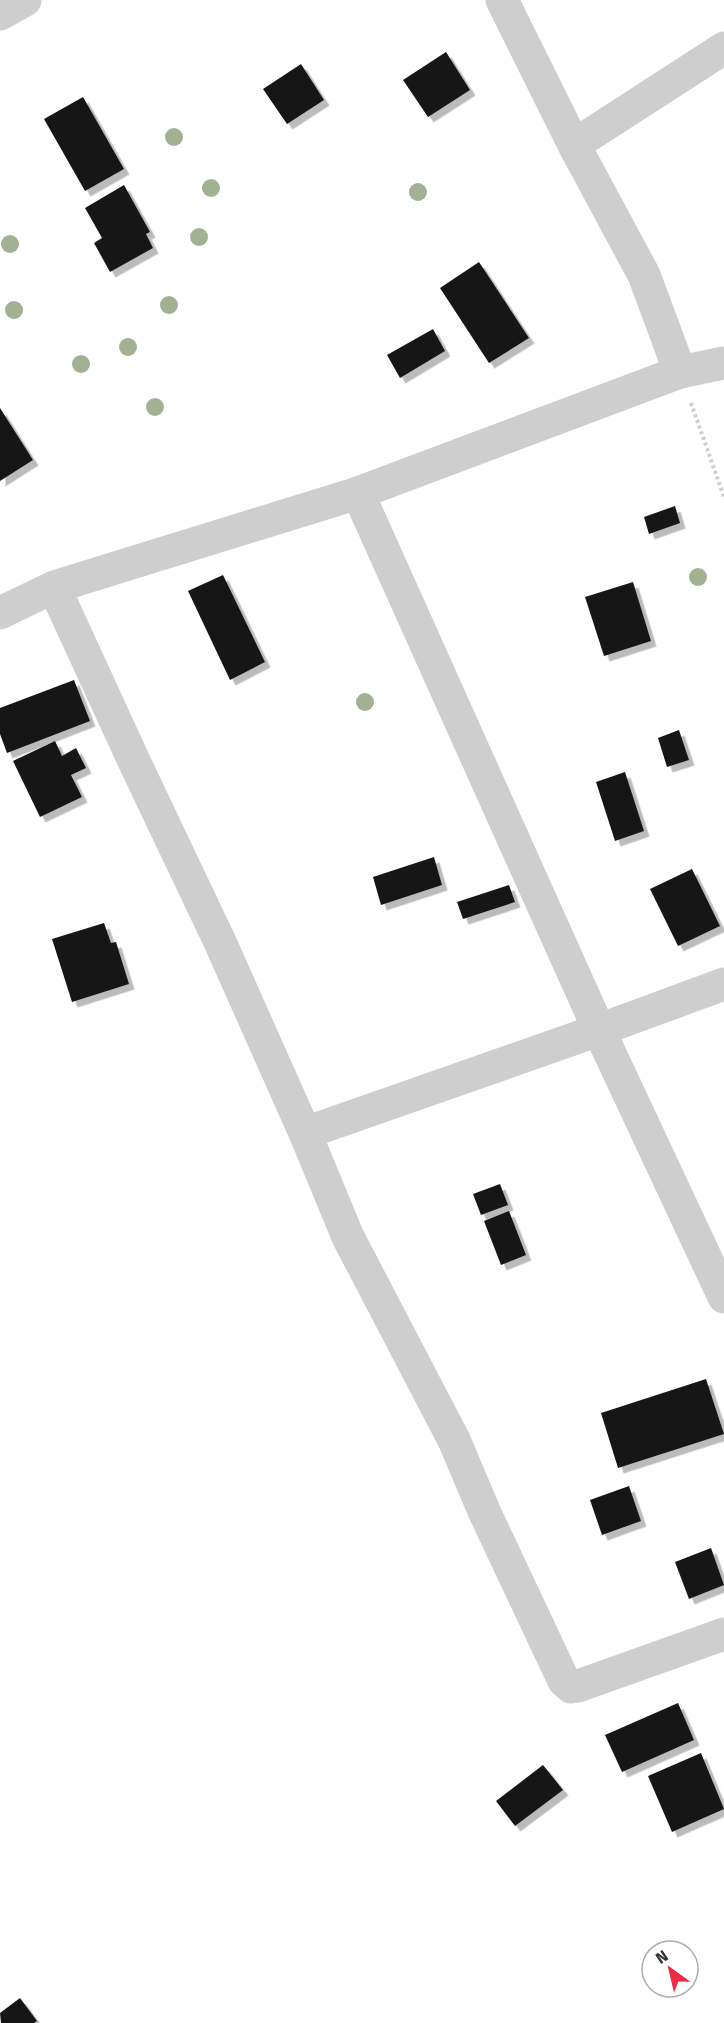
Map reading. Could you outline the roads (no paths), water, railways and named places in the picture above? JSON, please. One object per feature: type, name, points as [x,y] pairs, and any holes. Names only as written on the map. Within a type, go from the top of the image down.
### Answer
[{"type":"street","points":[[0,14],[25,0]]},
{"type":"street","points":[[502,0],[574,145],[644,275],[680,372]]},
{"type":"street","points":[[574,145],[724,48]]},
{"type":"street","points":[[0,613],[54,587],[358,493],[680,372],[724,363]]},
{"type":"street","points":[[358,493],[599,1030],[724,1297]]},
{"type":"street","points":[[54,587],[132,759],[220,942],[305,1133],[348,1238],[454,1440],[484,1511],[564,1681],[571,1687],[578,1686],[724,1634]]},
{"type":"street","points":[[305,1133],[724,984]]}]
